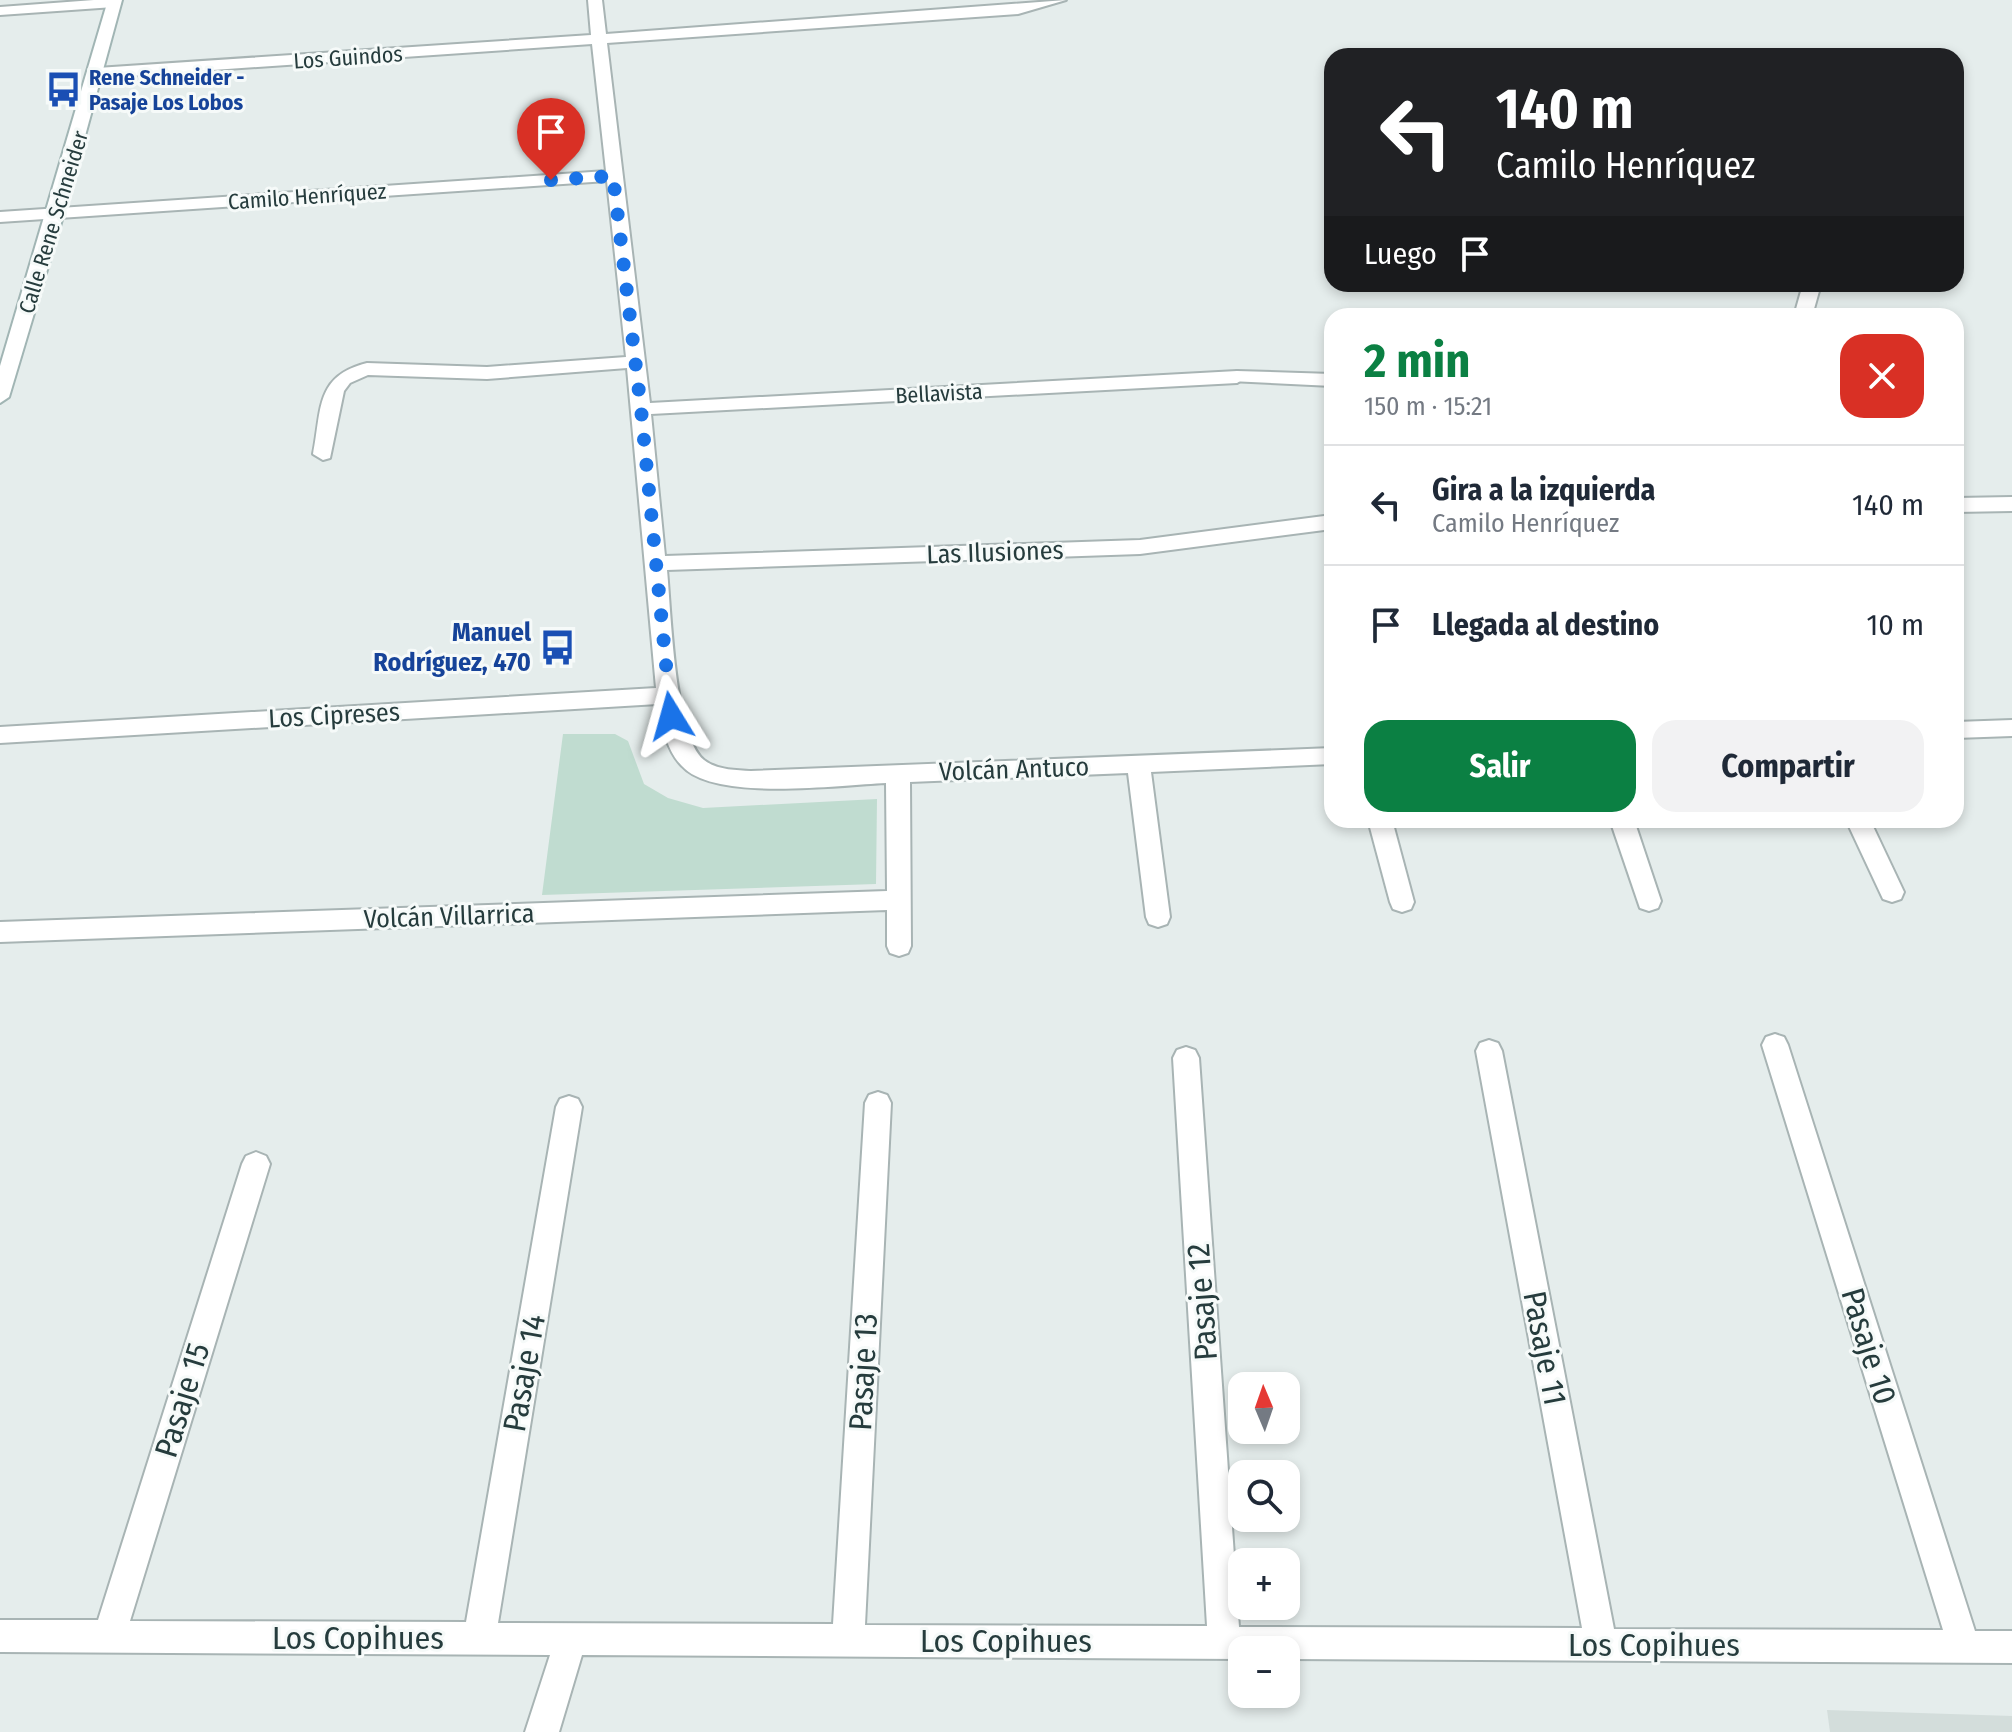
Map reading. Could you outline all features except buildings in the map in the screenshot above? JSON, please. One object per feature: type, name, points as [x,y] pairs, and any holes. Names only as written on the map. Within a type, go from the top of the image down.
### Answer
[{"type":"street","points":[[595,0],[641,409],[668,695]]},
{"type":"street","name":"Los Guindos","points":[[97,73],[1018,10],[1059,0]]},
{"type":"street","points":[[0,11],[114,2]]},
{"type":"street","name":"Calle Rene Schneider","points":[[0,397],[97,73],[114,2]]},
{"type":"street","name":"Camilo Henríquez","points":[[0,217],[613,176]]},
{"type":"street","points":[[323,454],[337,384],[353,373],[380,369],[487,373],[636,362]]},
{"type":"street","name":"Bellavista","points":[[641,409],[1237,377],[1324,380]]},
{"type":"street","points":[[1964,505],[2012,504]]},
{"type":"street","name":"Las Ilusiones","points":[[655,563],[1140,547],[1324,523]]},
{"type":"street","name":"Los Cipreses","points":[[0,735],[668,695]]},
{"type":"street","name":"Volcán Antuco","points":[[668,695],[679,749],[699,768],[714,775],[742,780],[1324,756]]},
{"type":"street","points":[[1964,730],[2012,728]]},
{"type":"street","points":[[1138,764],[1158,917]]},
{"type":"street","points":[[898,774],[899,946]]},
{"type":"street","points":[[1382,828],[1402,902]]},
{"type":"street","points":[[1625,828],[1649,901]]},
{"type":"street","points":[[1862,828],[1892,892]]},
{"type":"street","name":"Volcán Villarrica","points":[[0,932],[899,900]]},
{"type":"street","name":"Pasaje 10","points":[[1775,1045],[1964,1647]]},
{"type":"street","name":"Pasaje 11","points":[[1489,1051],[1601,1644]]},
{"type":"street","name":"Pasaje 12","points":[[1186,1058],[1224,1642]]},
{"type":"street","name":"Pasaje 13","points":[[848,1641],[878,1103]]},
{"type":"street","name":"Pasaje 14","points":[[479,1638],[569,1107]]},
{"type":"street","name":"Pasaje 15","points":[[109,1636],[256,1164]]},
{"type":"street","name":"Los Copihues","points":[[0,1636],[2012,1647]]},
{"type":"street","points":[[542,1732],[571,1639]]},
{"type":"shaded area","points":[[1827,1710],[2012,1716],[2012,1732],[1830,1732]]},
{"type":"green space","points":[[563,734],[615,734],[628,741],[644,784],[668,798],[703,808],[877,799],[876,884],[542,895]]},
{"type":"place","name":"Rene Schneider - Pasaje Los Lobos","points":[[63,90]]},
{"type":"place","name":"Manuel Rodríguez, 470","points":[[557,647]]},
{"type":"route","points":[[551,180],[613,176],[641,409],[671,716]]}]
